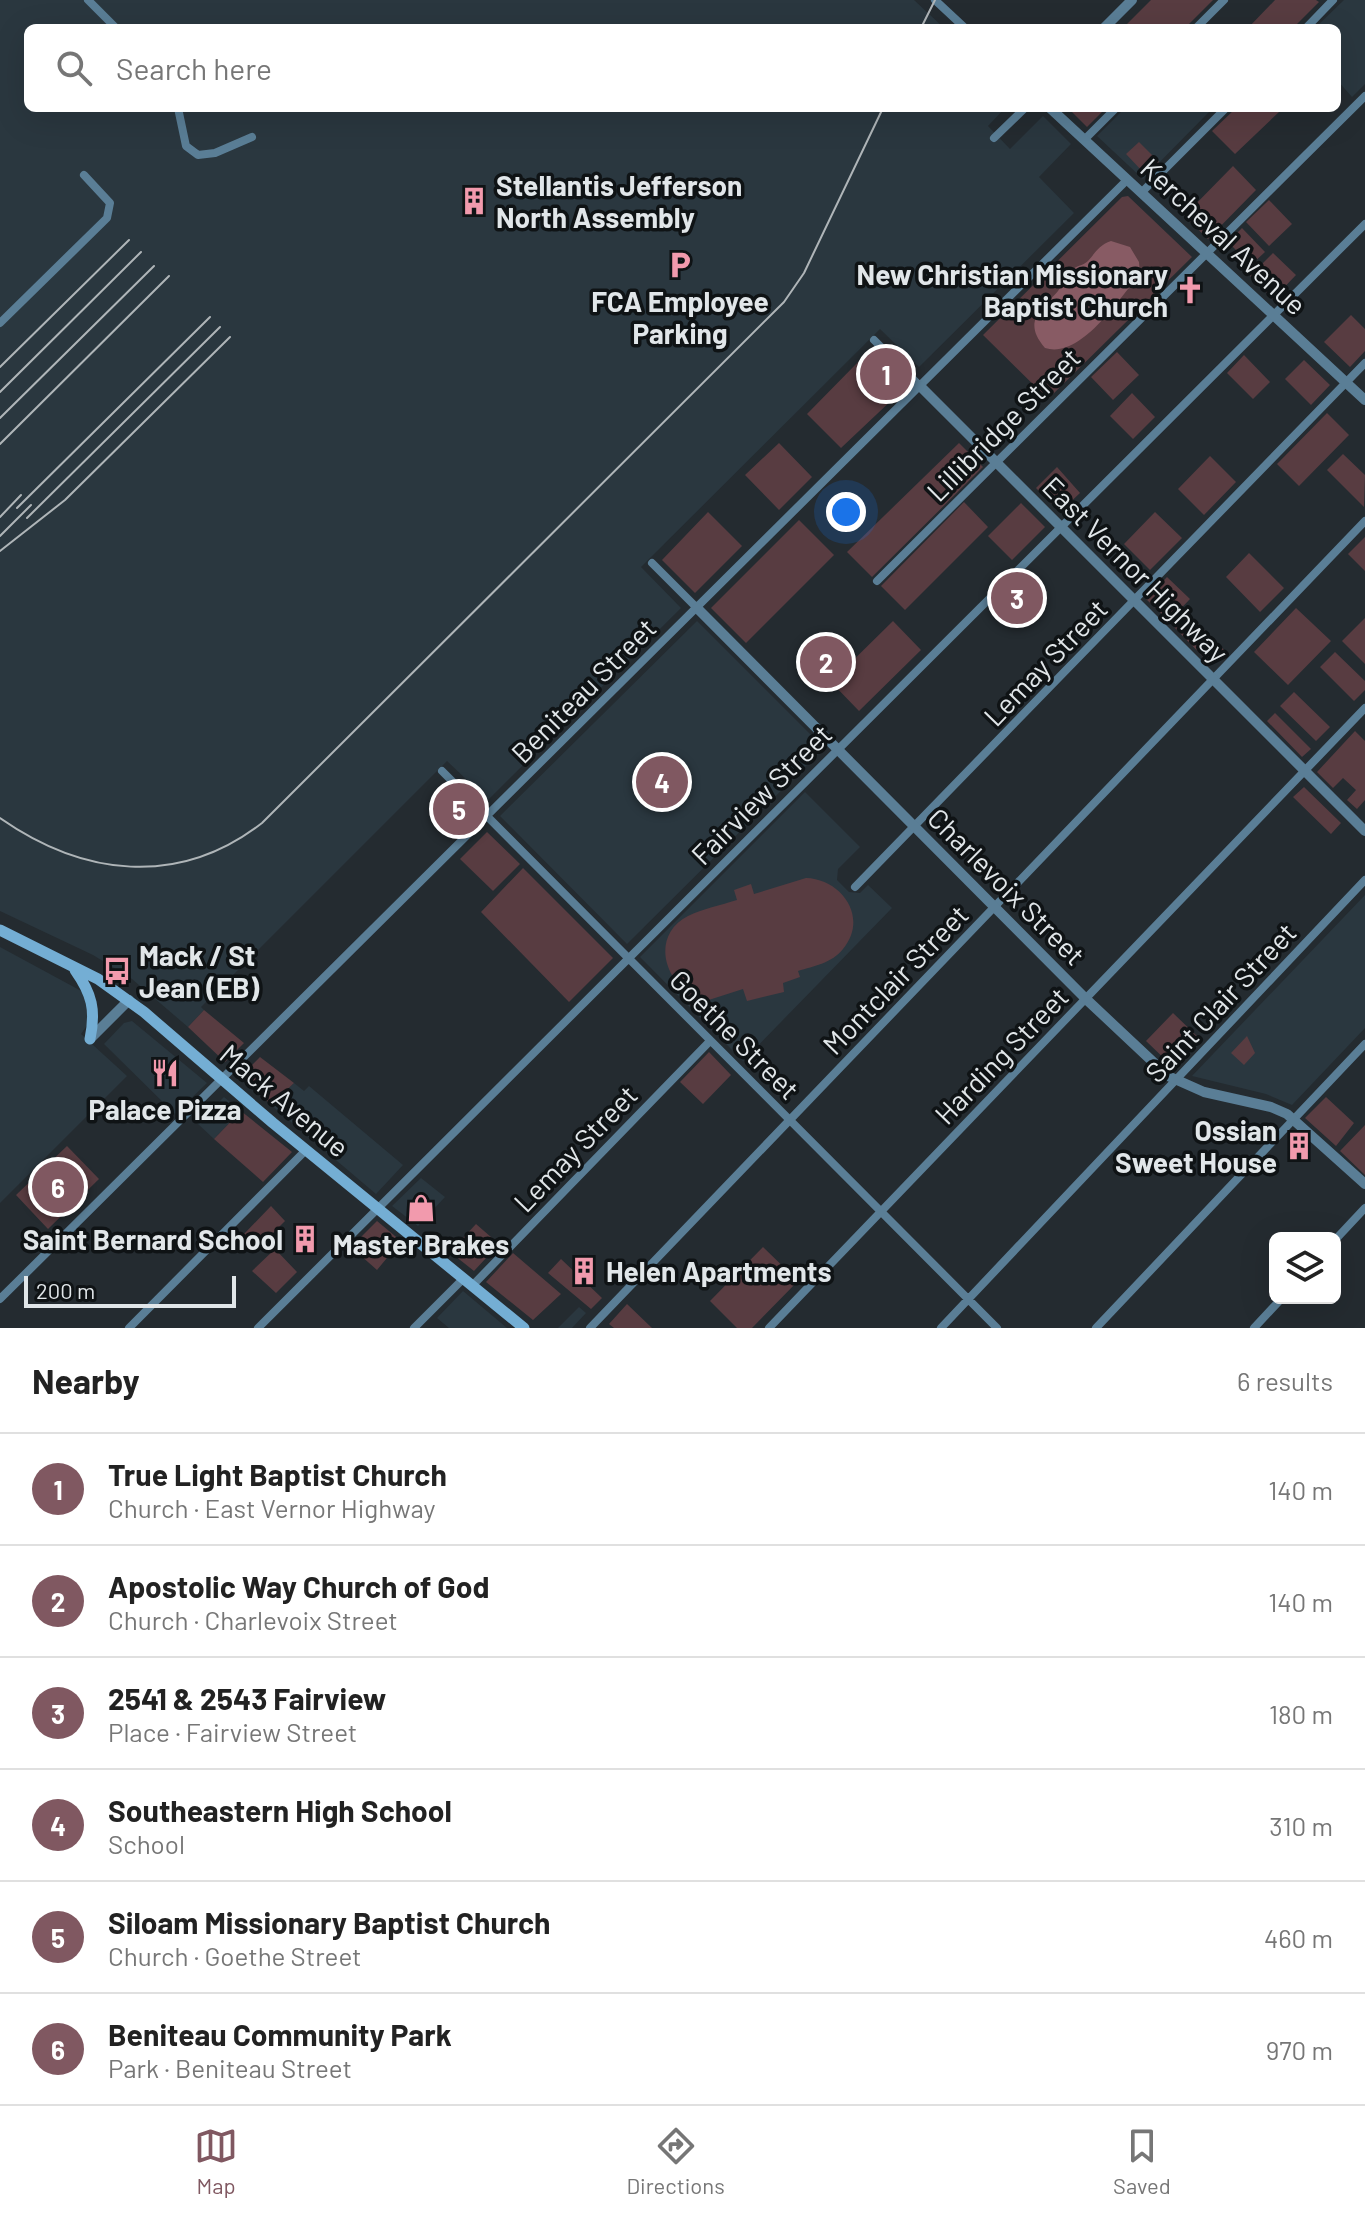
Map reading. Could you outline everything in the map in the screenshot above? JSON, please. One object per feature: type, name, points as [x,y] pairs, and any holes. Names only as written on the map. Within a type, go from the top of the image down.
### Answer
[{"type":"main road","name":"Mack Avenue","points":[[0,930],[72,966],[129,1000],[524,1328]]},
{"type":"main road","points":[[72,966],[92,995],[94,1022],[90,1039]]},
{"type":"street","points":[[88,0],[112,24]]},
{"type":"street","points":[[935,0],[961,24]]},
{"type":"street","points":[[1108,24],[1132,0]]},
{"type":"street","points":[[1200,24],[1224,0]]},
{"type":"street","points":[[1310,24],[1333,0]]},
{"type":"street","name":"Lillibridge Street","points":[[877,581],[1365,96]]},
{"type":"street","points":[[179,112],[186,146],[198,155],[215,153],[252,137]]},
{"type":"street","points":[[994,138],[1021,112]]},
{"type":"street","name":"Kercheval Avenue","points":[[1054,112],[1365,400]]},
{"type":"street","points":[[1084,140],[1112,112]]},
{"type":"street","points":[[1141,193],[1222,112]]},
{"type":"street","points":[[0,323],[107,218],[110,203],[84,175]]},
{"type":"street","name":"Beniteau Street","points":[[0,1299],[1127,180]]},
{"type":"street","name":"Fairview Street","points":[[258,1328],[1365,224]]},
{"type":"street","name":"East Vernor Highway","points":[[874,340],[1365,831]]},
{"type":"street","name":"Lemay Street","points":[[855,887],[1365,363]]},
{"type":"street","name":"Montclair Street","points":[[590,1328],[1365,521]]},
{"type":"street","name":"Charlevoix Street","points":[[652,563],[1086,999],[1175,1080],[1204,1092],[1271,1107],[1294,1120],[1365,1184]]},
{"type":"street","name":"Harding Street","points":[[769,1328],[1365,708]]},
{"type":"street","name":"Goethe Street","points":[[442,771],[997,1328]]},
{"type":"street","name":"Saint Clair Street","points":[[941,1328],[1365,880]]},
{"type":"street","points":[[90,1039],[129,1000]]},
{"type":"street","name":"Lemay Street","points":[[414,1328],[467,1282],[710,1041]]},
{"type":"street","points":[[1096,1328],[1365,1044]]},
{"type":"street","points":[[129,1328],[306,1150]]},
{"type":"street","points":[[1341,1234],[1365,1208]]},
{"type":"street","points":[[1254,1328],[1276,1304]]},
{"type":"shaded area","points":[[0,0],[914,0],[940,24],[24,24],[24,112],[1001,112],[988,126],[1010,149],[1043,116],[1071,144],[1039,177],[1074,213],[919,367],[880,329],[641,567],[681,608],[488,800],[447,761],[201,1007],[204,1010],[188,1027],[132,979],[93,955],[0,911]]},
{"type":"shaded area","points":[[1151,0],[1213,0],[1189,24],[1127,24]]},
{"type":"shaded area","points":[[1275,0],[1319,2],[1297,24],[1252,24]]},
{"type":"shaded area","points":[[1344,0],[1365,0],[1365,84],[1352,97],[1341,85],[1341,24],[1319,24]]},
{"type":"shaded area","points":[[1072,112],[1102,112],[1087,127]]},
{"type":"shaded area","points":[[1121,112],[1209,112],[1143,179],[1097,136]]},
{"type":"shaded area","points":[[1232,112],[1279,112],[1235,154],[1212,131]]},
{"type":"shaded area","points":[[1139,142],[1159,162],[1150,171],[1142,171],[1126,154]]},
{"type":"shaded area","points":[[1233,166],[1256,190],[1208,239],[1184,216]]},
{"type":"shaded area","points":[[1128,196],[1192,257],[1048,399],[983,335],[1122,197]]},
{"type":"shaded area","points":[[1269,200],[1292,224],[1269,246],[1246,222]]},
{"type":"shaded area","points":[[1242,228],[1265,252],[1251,265],[1228,242]]},
{"type":"shaded area","points":[[1111,241],[1130,247],[1139,262],[1140,274],[1086,336],[1059,349],[1045,348],[1035,331],[1036,317],[1070,272],[1086,263]]},
{"type":"shaded area","points":[[1273,253],[1296,275],[1273,299],[1250,276]]},
{"type":"shaded area","points":[[1351,315],[1365,329],[1365,351],[1350,367],[1324,342]]},
{"type":"shaded area","points":[[1117,352],[1139,375],[1113,400],[1091,377]]},
{"type":"shaded area","points":[[1244,355],[1270,382],[1253,399],[1227,373]]},
{"type":"shaded area","points":[[860,360],[895,397],[841,448],[807,414]]},
{"type":"shaded area","points":[[1304,360],[1330,385],[1311,405],[1285,379]]},
{"type":"shaded area","points":[[1132,393],[1155,417],[1133,439],[1110,416]]},
{"type":"shaded area","points":[[1327,413],[1349,435],[1299,486],[1277,464]]},
{"type":"shaded area","points":[[779,443],[812,477],[779,510],[745,475]]},
{"type":"shaded area","points":[[959,443],[983,467],[872,577],[847,552]]},
{"type":"shaded area","points":[[1343,454],[1365,475],[1364,507],[1327,470]]},
{"type":"shaded area","points":[[1210,456],[1236,482],[1204,515],[1178,489]]},
{"type":"shaded area","points":[[1057,467],[1080,493],[1060,512],[1036,488]]},
{"type":"shaded area","points":[[964,502],[988,527],[905,610],[881,586]]},
{"type":"shaded area","points":[[1021,503],[1045,527],[1012,560],[988,536]]},
{"type":"shaded area","points":[[708,512],[742,546],[695,593],[662,560]]},
{"type":"shaded area","points":[[1155,512],[1182,538],[1150,570],[1124,544]]},
{"type":"shaded area","points":[[799,520],[834,555],[746,643],[711,608]]},
{"type":"shaded area","points":[[1365,537],[1365,571],[1348,554]]},
{"type":"shaded area","points":[[1249,553],[1284,588],[1260,612],[1226,577]]},
{"type":"shaded area","points":[[1167,577],[1190,599],[1169,621],[1146,599]]},
{"type":"shaded area","points":[[1296,608],[1331,641],[1288,685],[1254,652]]},
{"type":"shaded area","points":[[1187,613],[1224,650],[1210,664],[1174,627]]},
{"type":"shaded area","points":[[1365,618],[1365,664],[1342,641]]},
{"type":"shaded area","points":[[697,621],[824,748],[627,944],[500,816]]},
{"type":"shaded area","points":[[893,621],[921,650],[859,711],[831,682]]},
{"type":"shaded area","points":[[1335,652],[1365,681],[1365,690],[1354,701],[1320,667]]},
{"type":"shaded area","points":[[1294,692],[1330,727],[1316,741],[1280,706]]},
{"type":"shaded area","points":[[1275,713],[1311,749],[1302,757],[1267,721]]},
{"type":"shaded area","points":[[1355,731],[1365,741],[1365,800],[1357,809],[1347,800],[1356,790],[1343,778],[1333,788],[1317,772]]},
{"type":"shaded area","points":[[1304,787],[1341,823],[1331,834],[1293,797]]},
{"type":"shaded area","points":[[805,792],[860,847],[838,869],[837,880],[849,892],[860,893],[868,885],[892,908],[743,1061],[640,957]]},
{"type":"shaded area","points":[[487,832],[520,864],[493,891],[460,859]]},
{"type":"shaded area","points":[[523,868],[613,958],[569,1002],[481,912]]},
{"type":"shaded area","points":[[806,878],[831,885],[848,902],[853,925],[850,937],[839,954],[798,971],[800,977],[783,983],[784,992],[747,1001],[743,989],[690,1006],[687,996],[691,994],[673,977],[666,955],[666,944],[677,924],[693,914],[737,900],[734,890],[751,884],[754,894]]},
{"type":"shaded area","points":[[1365,895],[1365,1028],[1292,1105],[1266,1094],[1192,1076]]},
{"type":"shaded area","points":[[0,947],[85,993],[90,1021],[81,1034],[127,1076],[0,1203]]},
{"type":"shaded area","points":[[204,1010],[244,1043],[225,1062],[188,1027]]},
{"type":"shaded area","points":[[1173,1013],[1199,1038],[1172,1066],[1146,1041]]},
{"type":"shaded area","points":[[132,1021],[207,1083],[175,1114],[104,1044],[124,1023]]},
{"type":"shaded area","points":[[1247,1036],[1255,1053],[1244,1065],[1231,1053]]},
{"type":"shaded area","points":[[709,1052],[731,1075],[703,1104],[680,1082]]},
{"type":"shaded area","points":[[260,1057],[294,1083],[271,1105],[241,1076]]},
{"type":"shaded area","points":[[294,1083],[304,1091],[309,1086],[403,1165],[376,1194],[271,1105]]},
{"type":"shaded area","points":[[224,1097],[241,1111],[214,1139],[197,1123]]},
{"type":"shaded area","points":[[1326,1097],[1354,1123],[1336,1146],[1305,1118]]},
{"type":"shaded area","points":[[241,1111],[292,1152],[263,1182],[214,1139]]},
{"type":"shaded area","points":[[1365,1125],[1365,1175],[1340,1151]]},
{"type":"shaded area","points":[[67,1146],[99,1179],[48,1229],[16,1195]]},
{"type":"shaded area","points":[[421,1178],[445,1197],[418,1226],[392,1206]]},
{"type":"shaded area","points":[[271,1206],[285,1221],[258,1248],[244,1234]]},
{"type":"shaded area","points":[[377,1221],[401,1241],[377,1270],[351,1247]]},
{"type":"shaded area","points":[[476,1224],[499,1244],[474,1271],[450,1252]]},
{"type":"shaded area","points":[[763,1247],[798,1281],[752,1328],[737,1328],[710,1301]]},
{"type":"shaded area","points":[[275,1249],[297,1272],[276,1293],[252,1271]]},
{"type":"shaded area","points":[[513,1253],[561,1294],[533,1320],[486,1282]]},
{"type":"shaded area","points":[[561,1259],[602,1298],[591,1309],[548,1273]]},
{"type":"shaded area","points":[[463,1291],[507,1328],[449,1328],[437,1318]]},
{"type":"shaded area","points":[[627,1304],[652,1328],[614,1328],[609,1324]]},
{"type":"shaded area","points":[[579,1307],[586,1313],[572,1328],[558,1328]]},
{"type":"railway","points":[[923,24],[935,0]]},
{"type":"railway","points":[[0,818],[32,838],[64,852],[97,862],[131,867],[164,865],[197,858],[230,844],[262,823],[784,302],[804,273],[881,112]]},
{"type":"railway","points":[[0,367],[129,240]]},
{"type":"railway","points":[[0,392],[141,252]]},
{"type":"railway","points":[[0,418],[154,266]]},
{"type":"railway","points":[[0,444],[169,276]]},
{"type":"railway","points":[[17,508],[210,317]]},
{"type":"railway","points":[[27,518],[220,327]]},
{"type":"railway","points":[[0,551],[65,500],[230,337]]},
{"type":"railway","points":[[0,517],[21,495]]},
{"type":"railway","points":[[0,536],[31,505]]},
{"type":"place","name":"Stellantis Jefferson North Assembly","points":[[474,201]]},
{"type":"place","name":"FCA Employee Parking","points":[[680,265]]},
{"type":"place","name":"New Christian Missionary Baptist Church","points":[[1190,290]]},
{"type":"place","name":"True Light Baptist Church","points":[[886,374]]},
{"type":"place","name":"2541 & 2543 Fairview","points":[[1017,598]]},
{"type":"place","name":"Apostolic Way Church of God","points":[[826,662]]},
{"type":"place","name":"Southeastern High School","points":[[662,782]]},
{"type":"place","name":"Siloam Missionary Baptist Church","points":[[459,809]]},
{"type":"place","name":"Mack / St Jean (EB)","points":[[117,971]]},
{"type":"place","name":"Palace Pizza","points":[[165,1073]]},
{"type":"place","name":"Ossian Sweet House","points":[[1299,1146]]},
{"type":"place","name":"Beniteau Community Park","points":[[58,1187]]},
{"type":"place","name":"Master Brakes","points":[[421,1208]]},
{"type":"place","name":"Saint Bernard School","points":[[305,1239]]},
{"type":"place","name":"Helen Apartments","points":[[584,1271]]}]
